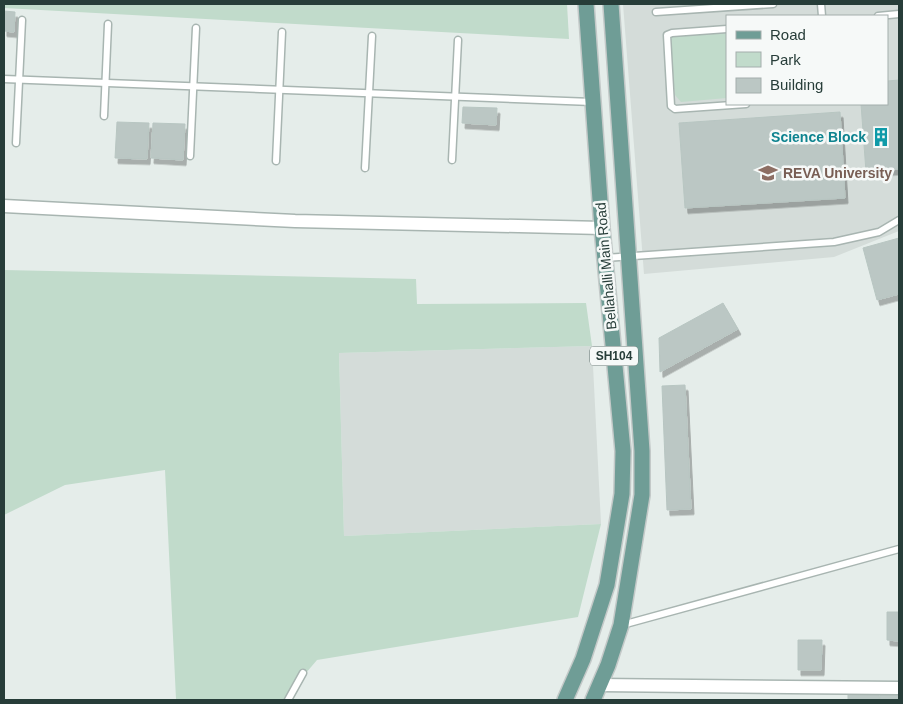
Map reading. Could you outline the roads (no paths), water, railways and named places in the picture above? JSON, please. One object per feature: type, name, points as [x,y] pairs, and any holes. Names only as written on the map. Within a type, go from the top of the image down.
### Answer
[{"type":"main road","name":"Bellahalli Main Road","points":[[565,700],[583,659],[607,585],[622,494],[623,451],[604,258],[586,4]]},
{"type":"main road","name":"Bellahalli Main Road","points":[[593,700],[621,625],[642,495],[642,452],[611,4]]},
{"type":"street","points":[[4,206],[295,221],[602,228]]},
{"type":"street","points":[[600,685],[899,688]]},
{"type":"lane","points":[[656,12],[773,4]]},
{"type":"lane","points":[[16,143],[22,20]]},
{"type":"lane","points":[[104,116],[108,24]]},
{"type":"lane","points":[[190,156],[196,28]]},
{"type":"lane","points":[[726,29],[667,35],[671,106],[675,109],[732,105]]},
{"type":"lane","points":[[276,161],[282,32]]},
{"type":"lane","points":[[366,168],[372,36]]},
{"type":"lane","points":[[452,160],[458,40]]},
{"type":"lane","points":[[4,79],[593,102]]},
{"type":"lane","points":[[604,258],[834,242],[879,232],[899,220]]},
{"type":"lane","points":[[621,625],[899,549]]},
{"type":"lane","points":[[288,700],[303,673]]},
{"type":"place","name":"Science Block","points":[[881,137]]},
{"type":"place","name":"REVA University","points":[[768,173]]}]
